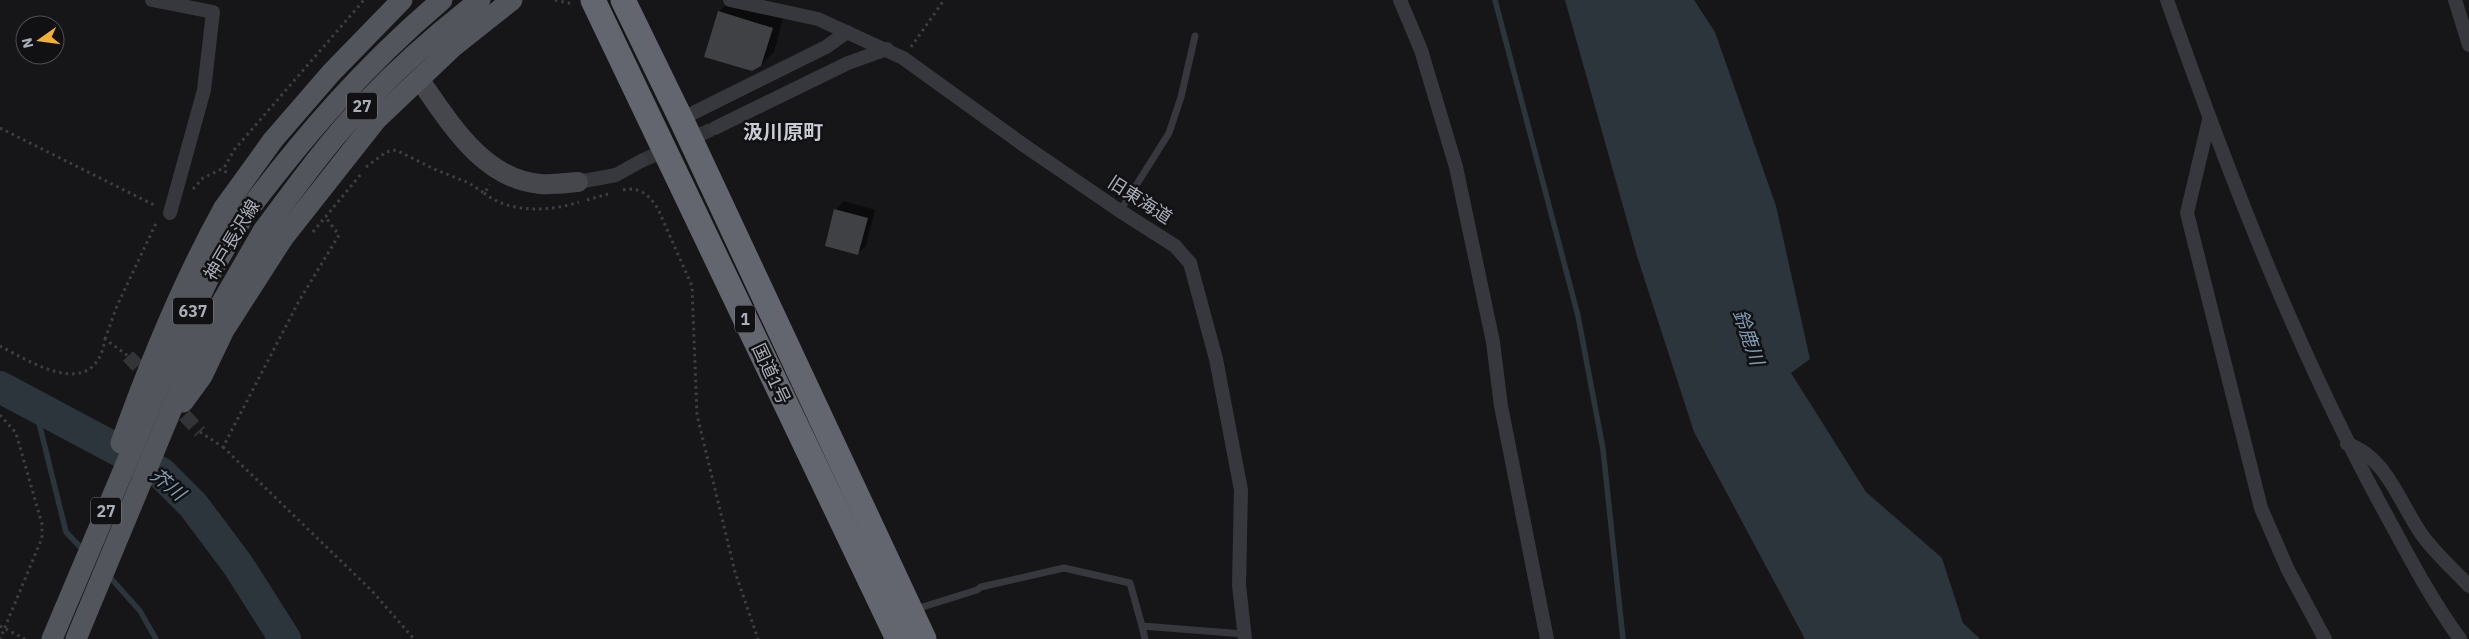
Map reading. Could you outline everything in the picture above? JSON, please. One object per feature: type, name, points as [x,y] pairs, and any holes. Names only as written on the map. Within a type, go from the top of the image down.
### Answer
[{"type":"highway","name":"国道1号","points":[[623,0],[681,119],[924,639]]},
{"type":"highway","name":"国道1号","points":[[583,2],[898,639]]},
{"type":"main road","name":"神戸長沢線","points":[[52,639],[144,403],[194,261],[224,208],[273,140],[331,73],[402,0]]},
{"type":"main road","name":"神戸長沢線","points":[[144,403],[170,360],[213,269],[243,217],[295,149],[343,93],[393,42],[442,0]]},
{"type":"main road","name":"神戸長沢線","points":[[80,632],[164,426],[210,323],[263,231],[315,161],[365,102],[405,62],[480,0]]},
{"type":"main road","name":"神戸長沢線","points":[[164,426],[202,376],[224,330],[283,238],[376,120],[454,46],[512,0]]},
{"type":"street","points":[[152,0],[213,12],[204,90],[166,211]]},
{"type":"street","name":"旧東海道","points":[[730,0],[818,19],[903,58],[1120,211],[1175,246],[1190,263],[1216,359],[1242,490],[1239,585],[1245,636]]},
{"type":"street","points":[[1400,0],[1421,50],[1456,167],[1493,342],[1501,406],[1546,639]]},
{"type":"street","points":[[2167,0],[2209,120],[2290,315],[2348,444],[2435,605],[2460,639]]},
{"type":"street","points":[[2455,0],[2469,45]]},
{"type":"street","points":[[681,119],[826,47],[847,32]]},
{"type":"street","points":[[715,128],[848,63],[887,50]]},
{"type":"street","points":[[419,79],[462,138],[484,159],[501,171],[522,180],[539,184],[578,182],[616,175],[641,161]]},
{"type":"street","points":[[2209,120],[2187,213],[2261,508],[2288,570],[2325,639]]},
{"type":"street","points":[[2348,444],[2361,448],[2379,467],[2421,534],[2469,586]]},
{"type":"lane","points":[[1120,211],[1169,133],[1185,82],[1195,36]]},
{"type":"lane","points":[[911,612],[924,605],[977,590],[980,587],[1064,568],[1130,583],[1145,639]]},
{"type":"lane","points":[[1142,626],[1245,636]]},
{"type":"path","points":[[555,0],[583,2]]},
{"type":"path","points":[[903,58],[944,0]]},
{"type":"path","points":[[0,128],[166,211]]},
{"type":"path","points":[[0,346],[37,365],[62,374],[75,374],[95,366],[103,354],[105,339],[117,306],[166,211],[203,178],[224,168]]},
{"type":"path","points":[[621,191],[629,189],[642,191],[652,198],[692,286],[697,414],[735,572],[758,639]]},
{"type":"path","points":[[484,193],[493,201],[508,207],[532,208],[563,206],[613,193]]},
{"type":"path","points":[[224,447],[299,301],[339,235],[326,218]]},
{"type":"path","points":[[105,339],[128,356]]},
{"type":"path","points":[[0,415],[16,433],[42,531],[42,538],[0,639]]},
{"type":"path","points":[[200,432],[224,447],[372,590],[414,639]]},
{"type":"path","points":[[0,626],[25,639]]},
{"type":"water","name":"鈴鹿川","points":[[1565,0],[1694,0],[1715,32],[1776,206],[1810,359],[1791,373],[1866,492],[1942,558],[1963,623],[1980,639],[1805,639],[1694,432],[1637,256]]},
{"type":"building","points":[[718,11],[773,28],[761,66],[752,71],[704,57]]},
{"type":"building","points":[[834,209],[868,218],[858,255],[825,246]]},
{"type":"waterway","points":[[1495,0],[1578,316],[1603,449],[1623,639]]},
{"type":"waterway","name":"芥川","points":[[0,387],[161,473],[193,505],[238,565],[285,639]]},
{"type":"waterway","points":[[46,410],[39,423],[66,532],[84,551]]},
{"type":"waterway","points":[[108,575],[140,611],[156,639]]},
{"type":"tunnel","points":[[641,161],[715,128]]},
{"type":"tunnel","points":[[128,356],[150,379]]},
{"type":"tunnel","points":[[170,400],[200,432]]},
{"type":"district","name":"汲川原町","points":[[783,132]]}]
